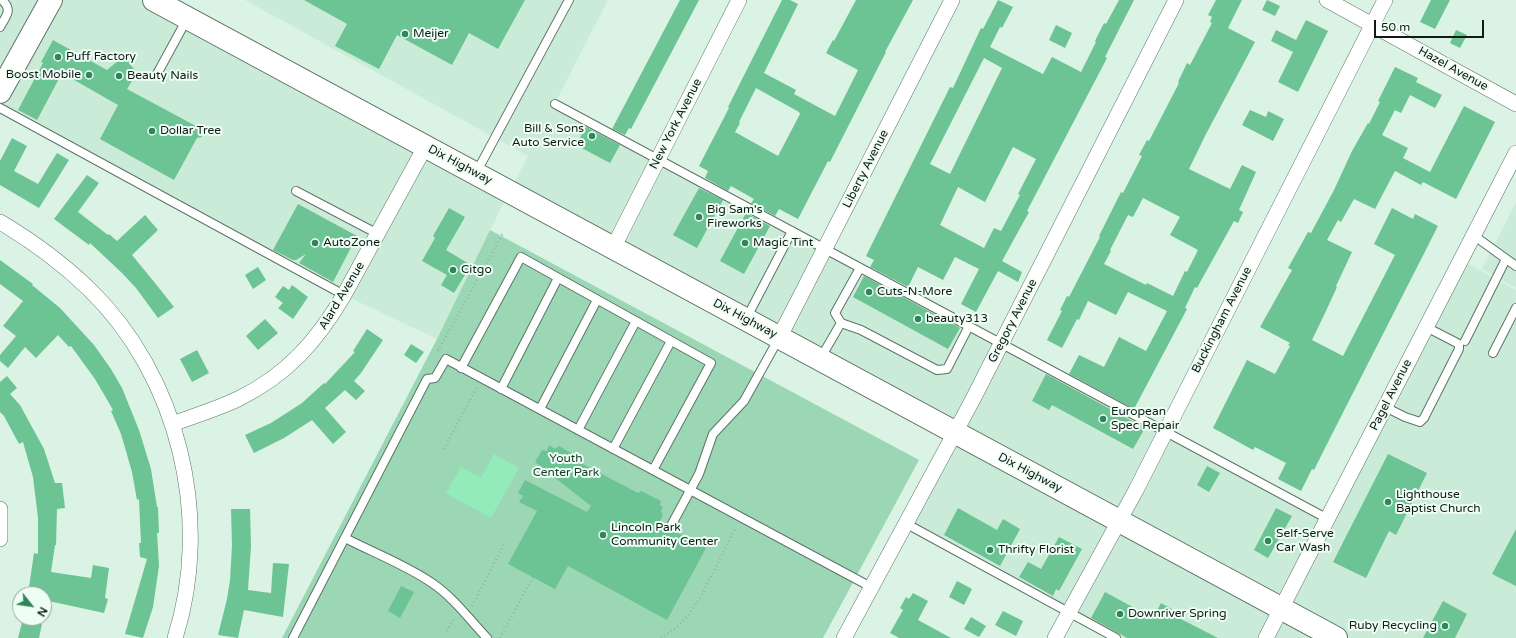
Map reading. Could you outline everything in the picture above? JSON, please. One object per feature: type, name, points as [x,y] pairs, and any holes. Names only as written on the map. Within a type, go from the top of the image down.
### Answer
[{"type":"main road","points":[[2,82],[50,0]]},
{"type":"main road","name":"Dix Highway","points":[[154,0],[1336,638]]},
{"type":"street","name":"New York Avenue","points":[[613,248],[739,0]]},
{"type":"street","name":"Liberty Avenue","points":[[779,338],[952,0]]},
{"type":"street","name":"Gregory Avenue","points":[[844,638],[1001,344],[1176,0]]},
{"type":"street","name":"Hazel Avenue","points":[[1327,0],[1516,104]]},
{"type":"street","name":"Buckingham Avenue","points":[[1055,638],[1136,490],[1385,0]]},
{"type":"street","name":"Alard Avenue","points":[[172,424],[238,399],[277,376],[297,359],[315,340],[330,319],[344,295],[425,147]]},
{"type":"street","name":"Pagel Avenue","points":[[1266,638],[1516,153]]},
{"type":"street","points":[[0,222],[26,238],[60,263],[90,290],[116,320],[139,352],[158,388],[172,424],[186,478],[190,526],[187,581],[182,613],[175,638]]},
{"type":"street","points":[[0,509],[0,539]]},
{"type":"lane","points":[[0,27],[8,12],[7,5],[2,0]]},
{"type":"lane","points":[[476,174],[569,0]]},
{"type":"lane","points":[[157,74],[188,19]]},
{"type":"lane","points":[[555,104],[1328,519]]},
{"type":"lane","points":[[0,108],[344,295]]},
{"type":"lane","points":[[296,191],[378,234]]},
{"type":"lane","points":[[745,319],[792,231]]},
{"type":"lane","points":[[1473,235],[1516,266]]},
{"type":"lane","points":[[461,368],[521,257],[711,363],[653,470]]},
{"type":"lane","points":[[1465,341],[1506,259]]},
{"type":"lane","points":[[860,268],[835,313],[841,324],[861,330],[937,370],[947,369],[969,326]]},
{"type":"lane","points":[[501,389],[558,278]]},
{"type":"lane","points":[[540,409],[597,300]]},
{"type":"lane","points":[[1493,353],[1516,308]]},
{"type":"lane","points":[[578,430],[636,321]]},
{"type":"lane","points":[[820,359],[841,324]]},
{"type":"lane","points":[[1385,407],[1405,417],[1420,422],[1424,418],[1459,349],[1459,344],[1426,327]]},
{"type":"lane","points":[[672,524],[699,474],[713,434],[744,401],[779,338]]},
{"type":"lane","points":[[613,449],[671,341]]},
{"type":"lane","points":[[293,638],[427,379],[435,378],[446,359],[871,587]]},
{"type":"lane","points":[[905,524],[1116,638]]},
{"type":"lane","points":[[345,538],[415,573],[433,584],[460,609],[487,638]]},
{"type":"path","points":[[444,449],[478,387]]},
{"type":"path","points":[[661,638],[677,626],[689,614],[700,598],[741,517]]},
{"type":"path","points":[[466,616],[504,542]]},
{"type":"path","points":[[500,638],[533,577]]},
{"type":"path","points":[[447,631],[460,609]]},
{"type":"shaded area","points":[[0,0],[154,0],[509,192],[437,339],[344,295],[0,108]]},
{"type":"shaded area","points":[[245,0],[608,0],[555,103],[1327,519],[1461,260],[1516,290],[1516,638],[1116,638],[905,523],[954,433],[509,192],[528,156]]},
{"type":"shaded area","points":[[1516,202],[1516,288],[1482,269]]},
{"type":"shaded area","points":[[494,454],[519,468],[491,518],[446,493],[461,467],[481,478]]},
{"type":"green space","name":"Youth Center Park","points":[[490,230],[919,460],[823,638],[282,638],[437,339]]},
{"type":"building","name":"Meijer","points":[[304,0],[525,0],[498,49],[469,33],[452,65],[397,35],[379,69],[335,46],[347,24]]},
{"type":"building","points":[[680,0],[699,0],[631,129],[629,128],[625,135],[612,129]]},
{"type":"building","points":[[782,0],[790,0],[798,4],[764,73],[796,90],[794,94],[835,116],[858,70],[826,53],[856,0],[913,0],[885,52],[830,162],[828,161],[798,219],[779,209],[775,216],[751,203],[754,199],[731,186],[728,191],[705,178],[708,171],[699,166],[729,108],[728,107]],"holes":[[[756,88],[799,112],[800,114],[778,156],[735,132]]]},
{"type":"building","points":[[998,0],[1013,7],[1002,28],[1000,27],[990,47],[1043,74],[1052,57],[1081,72],[1104,23],[1106,24],[1119,0],[1134,0],[1105,57],[1107,58],[1027,211],[1029,212],[1002,261],[1022,272],[1018,282],[998,271],[976,312],[961,304],[979,269],[955,257],[943,280],[918,267],[908,287],[870,267],[874,260],[866,256],[950,87],[953,88],[981,28],[983,29]],"holes":[[[984,58],[1002,68],[950,174],[930,164]],[[1013,147],[1036,159],[1018,194],[1020,195],[1001,231],[994,228],[984,248],[940,225],[958,187],[985,202]]]},
{"type":"building","points":[[1216,0],[1242,0],[1228,28],[1255,42],[1189,169],[1230,189],[1242,165],[1256,172],[1239,210],[1243,212],[1238,223],[1234,221],[1197,288],[1195,287],[1185,308],[1187,309],[1134,409],[1069,374],[1079,355],[1104,367],[1119,337],[1146,351],[1167,311],[1128,292],[1116,315],[1088,301],[1079,320],[1077,319],[1062,348],[1047,340],[1062,311],[1060,310],[1067,296],[1069,297],[1121,192],[1123,193],[1142,156],[1139,155],[1147,140],[1149,141],[1179,83],[1178,82],[1187,63],[1190,65],[1212,23],[1210,22],[1212,17],[1208,15]],"holes":[[[1143,198],[1180,217],[1170,235],[1198,250],[1187,272],[1185,271],[1173,296],[1147,283],[1146,285],[1104,264],[1128,215],[1133,217]]]},
{"type":"building","points":[[1267,0],[1280,6],[1275,16],[1262,10]]},
{"type":"building","points":[[1431,0],[1450,0],[1435,29],[1420,22]]},
{"type":"building","points":[[1306,20],[1328,31],[1298,92],[1278,82],[1293,52],[1271,41],[1276,30],[1296,40]]},
{"type":"building","points":[[1056,25],[1072,33],[1065,48],[1049,40]]},
{"type":"building","points":[[1456,30],[1467,35],[1460,48],[1450,43]]},
{"type":"building","points":[[53,40],[107,70],[124,56],[137,73],[127,89],[194,125],[198,124],[202,137],[197,138],[174,180],[100,139],[118,105],[62,73],[37,120],[18,110],[43,63],[41,62]]},
{"type":"building","points":[[1395,67],[1418,78],[1416,82],[1442,95],[1435,108],[1410,95],[1401,113],[1395,110],[1382,135],[1408,148],[1403,158],[1430,172],[1464,106],[1495,122],[1456,199],[1423,182],[1421,185],[1395,171],[1375,209],[1354,199],[1341,222],[1338,220],[1327,240],[1352,252],[1312,340],[1343,356],[1395,255],[1374,244],[1392,208],[1413,219],[1415,214],[1438,226],[1314,470],[1312,469],[1301,491],[1278,479],[1286,463],[1255,447],[1253,450],[1213,428],[1247,360],[1275,374],[1290,346],[1288,345],[1290,343],[1260,327],[1292,270],[1288,268],[1308,232],[1311,233],[1334,190],[1352,151],[1368,123],[1369,124],[1380,102],[1378,101]]},
{"type":"building","points":[[1250,110],[1266,117],[1268,111],[1284,119],[1273,141],[1242,125]]},
{"type":"building","name":"Bill & Sons Auto Service","points":[[586,127],[620,145],[610,163],[576,145]]},
{"type":"building","points":[[12,138],[27,146],[14,171],[38,184],[57,153],[69,160],[39,208],[0,185],[0,161]]},
{"type":"building","points":[[87,175],[99,183],[78,212],[117,241],[145,215],[158,230],[132,255],[174,307],[158,318],[136,288],[122,273],[90,243],[89,245],[54,219]]},
{"type":"building","name":"Big Sam's Fireworks","points":[[699,188],[723,200],[697,248],[673,235]]},
{"type":"building","name":"AutoZone","points":[[298,204],[357,236],[333,282],[299,263],[306,254],[296,260],[293,260],[273,250]]},
{"type":"building","name":"Citgo","points":[[449,208],[465,217],[446,250],[471,265],[454,293],[441,285],[447,275],[422,261],[435,238],[433,236]]},
{"type":"building","name":"Magic Tint","points":[[746,213],[770,226],[744,274],[720,261]]},
{"type":"building","points":[[0,260],[33,284],[32,285],[60,308],[94,345],[122,388],[139,430],[151,469],[158,507],[159,533],[157,533],[159,566],[153,607],[143,638],[125,634],[147,559],[140,557],[139,543],[141,543],[139,499],[137,500],[132,472],[121,434],[111,411],[113,410],[95,379],[71,346],[69,347],[58,335],[36,358],[25,347],[8,368],[0,361],[0,355],[16,336],[3,326],[23,301],[0,284]]},
{"type":"building","points":[[258,267],[266,280],[253,289],[245,275]]},
{"type":"building","points":[[864,276],[960,328],[948,349],[853,297]]},
{"type":"building","points":[[292,285],[308,297],[293,319],[278,308],[283,303],[275,297],[283,286],[289,290]]},
{"type":"building","points":[[265,319],[278,333],[258,350],[246,336]]},
{"type":"building","points":[[367,329],[383,340],[354,381],[365,391],[356,400],[345,390],[325,408],[346,432],[333,444],[312,420],[284,438],[254,453],[245,435],[271,423],[302,403],[324,383],[325,384],[355,352],[353,351]]},
{"type":"building","points":[[411,344],[424,352],[416,363],[404,355]]},
{"type":"building","points":[[197,350],[209,373],[192,382],[180,359]]},
{"type":"building","name":"European Spec Repair","points":[[1046,374],[1145,428],[1133,449],[1052,405],[1049,410],[1032,401]]},
{"type":"building","points":[[7,376],[17,388],[10,394],[20,405],[44,449],[55,483],[62,483],[65,508],[57,509],[56,545],[51,572],[91,578],[93,565],[109,568],[105,598],[108,599],[104,613],[52,602],[52,586],[29,586],[34,553],[38,554],[38,518],[33,477],[23,442],[19,444],[4,416],[0,412],[0,382]]},
{"type":"building","name":"Lincoln Park Community Center","points":[[549,445],[555,449],[559,446],[578,457],[577,461],[638,493],[641,491],[661,501],[660,505],[663,507],[661,511],[663,515],[659,523],[706,548],[667,620],[568,566],[555,589],[508,564],[537,511],[519,502],[523,496],[518,493],[525,480],[587,512],[591,506],[535,462],[542,450],[547,451]]},
{"type":"building","name":"Lighthouse Baptist Church","points":[[1388,454],[1427,473],[1396,535],[1389,531],[1366,578],[1333,562]]},
{"type":"building","points":[[1207,466],[1220,473],[1209,492],[1197,485]]},
{"type":"building","name":"Thrifty Florist","points":[[958,508],[997,530],[1003,519],[1020,529],[1000,566],[944,535]]},
{"type":"building","name":"Self-Serve Car Wash","points":[[1276,508],[1292,516],[1268,558],[1254,550]]},
{"type":"building","points":[[231,509],[250,509],[251,546],[248,590],[271,593],[273,563],[289,564],[283,617],[244,610],[238,638],[218,635],[230,580],[232,546]]},
{"type":"building","points":[[1516,529],[1516,586],[1492,574]]},
{"type":"building","points":[[1059,537],[1082,549],[1059,591],[1056,589],[1053,596],[1019,577],[1028,562],[1041,569]]},
{"type":"building","points":[[957,581],[972,589],[964,605],[949,597]]},
{"type":"building","points":[[401,586],[414,592],[400,618],[388,611]]},
{"type":"building","name":"Downriver Spring","points":[[1105,592],[1153,618],[1161,603],[1177,612],[1175,616],[1218,638],[1127,638],[1091,618]]},
{"type":"building","points":[[913,593],[928,601],[918,620],[951,638],[899,638],[890,633],[903,610],[900,608],[906,597],[909,599]]},
{"type":"building","name":"Ruby Recycling","points":[[1443,601],[1467,614],[1455,638],[1423,638]]},
{"type":"building","points":[[1003,611],[1023,621],[1016,636],[995,625]]},
{"type":"building","points":[[971,617],[986,626],[979,637],[964,629]]},
{"type":"building","points":[[21,626],[42,626],[39,638],[18,638]]},
{"type":"place","name":"Meijer","points":[[405,34]]},
{"type":"place","name":"Puff Factory","points":[[58,57]]},
{"type":"place","name":"Boost Mobile","points":[[89,75]]},
{"type":"place","name":"Beauty Nails","points":[[119,76]]},
{"type":"place","name":"Dollar Tree","points":[[152,131]]},
{"type":"place","name":"Bill & Sons Auto Service","points":[[592,136]]},
{"type":"place","name":"Big Sam's Fireworks","points":[[699,217]]},
{"type":"place","name":"AutoZone","points":[[315,243]]},
{"type":"place","name":"Magic Tint","points":[[745,243]]},
{"type":"place","name":"Citgo","points":[[453,270]]},
{"type":"place","name":"Cuts-N-More","points":[[869,292]]},
{"type":"place","name":"beauty313","points":[[918,319]]},
{"type":"place","name":"European Spec Repair","points":[[1103,419]]},
{"type":"place","name":"Lighthouse Baptist Church","points":[[1388,502]]},
{"type":"place","name":"Lincoln Park Community Center","points":[[603,535]]},
{"type":"place","name":"Self-Serve Car Wash","points":[[1268,541]]},
{"type":"place","name":"Thrifty Florist","points":[[990,550]]},
{"type":"place","name":"Downriver Spring","points":[[1120,614]]},
{"type":"place","name":"Ruby Recycling","points":[[1445,626]]}]
